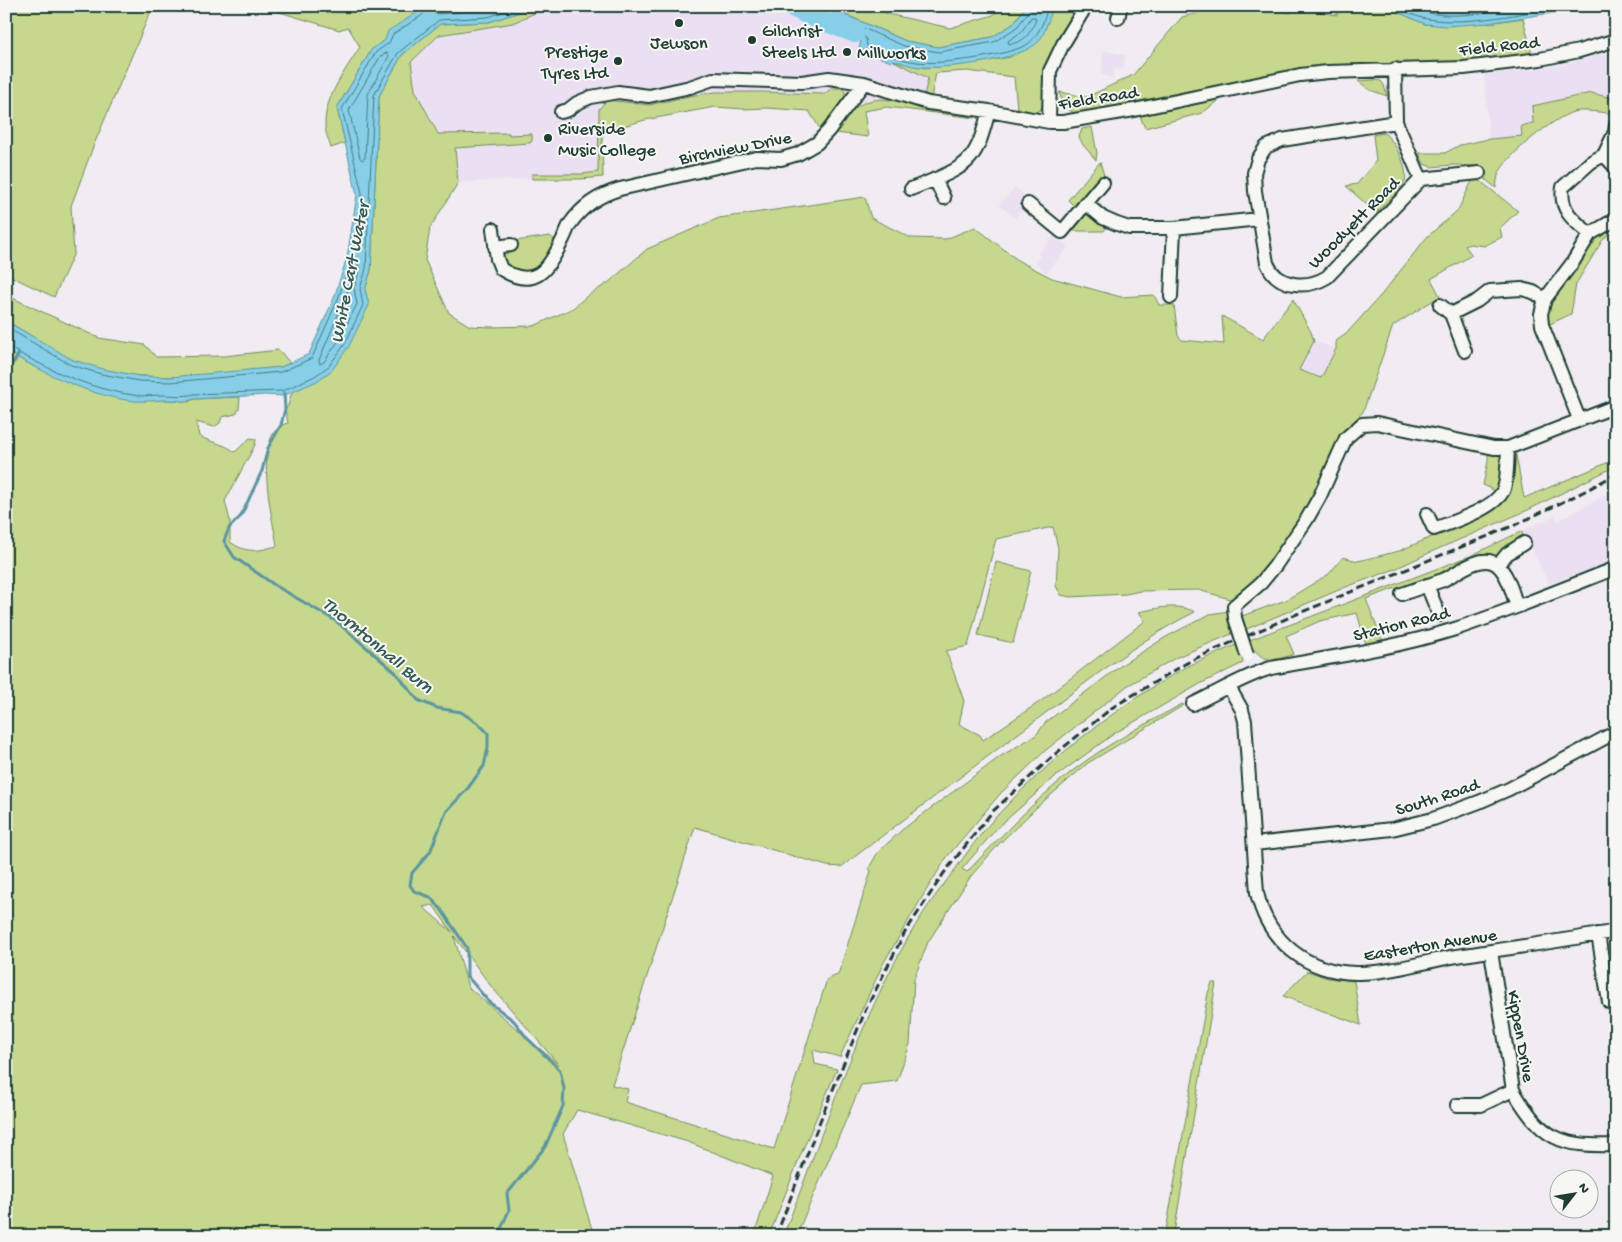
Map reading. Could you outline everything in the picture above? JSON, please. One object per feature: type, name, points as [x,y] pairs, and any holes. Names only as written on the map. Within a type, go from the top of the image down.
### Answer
[{"type":"street","points":[[1049,122],[1050,71],[1063,44],[1086,6]]},
{"type":"street","name":"Field Road","points":[[561,112],[592,97],[618,92],[649,96],[690,87],[713,79],[802,82],[829,78],[864,83],[928,103],[989,111],[1049,122],[1079,120],[1300,75],[1464,68],[1540,59],[1579,51],[1616,40]]},
{"type":"street","name":"Woodyett Road","points":[[1395,70],[1396,122],[1421,179],[1327,277],[1318,283],[1309,285],[1294,284],[1277,278],[1270,271],[1267,263],[1255,191],[1254,173],[1258,159],[1266,148],[1282,140],[1396,122]]},
{"type":"street","name":"Birchview Drive","points":[[493,228],[497,259],[501,269],[520,277],[535,277],[542,273],[552,262],[570,224],[596,198],[620,189],[756,158],[781,159],[798,154],[817,143],[864,83]]},
{"type":"street","points":[[912,189],[964,165],[980,141],[989,111]]},
{"type":"street","points":[[1590,234],[1569,214],[1562,201],[1563,187],[1591,162],[1604,155],[1615,132],[1616,125]]},
{"type":"street","points":[[1604,155],[1616,168]]},
{"type":"street","points":[[1421,179],[1479,173]]},
{"type":"street","points":[[935,179],[944,198]]},
{"type":"street","points":[[1028,204],[1062,232],[1103,183]]},
{"type":"street","points":[[1085,203],[1103,218],[1130,228],[1174,228],[1260,219]]},
{"type":"street","points":[[1579,419],[1542,325],[1541,314],[1545,299],[1573,262],[1590,234],[1616,219]]},
{"type":"street","points":[[1171,297],[1174,228]]},
{"type":"street","points":[[495,247],[511,245]]},
{"type":"street","points":[[1451,314],[1477,301],[1490,291],[1522,288],[1545,299]]},
{"type":"street","points":[[1440,305],[1451,314],[1465,351]]},
{"type":"street","points":[[1252,674],[1235,612],[1275,566],[1320,496],[1346,438],[1362,424],[1377,423],[1494,448],[1508,448],[1616,406]]},
{"type":"street","points":[[1428,514],[1434,530],[1474,514],[1497,499],[1503,491],[1505,483],[1508,448]]},
{"type":"street","points":[[1498,565],[1506,554],[1524,543]]},
{"type":"street","points":[[1402,594],[1444,579],[1474,564],[1491,561],[1498,565],[1505,576],[1517,606]]},
{"type":"street","name":"Station Road","points":[[1193,704],[1252,674],[1271,668],[1340,656],[1454,629],[1540,599],[1616,568]]},
{"type":"street","points":[[1427,585],[1439,615]]},
{"type":"street","name":"Easterton Avenue","points":[[1229,687],[1242,710],[1244,721],[1257,894],[1261,910],[1277,937],[1312,964],[1334,970],[1357,973],[1388,970],[1616,931]]},
{"type":"street","name":"South Road","points":[[1254,844],[1392,829],[1433,818],[1509,789],[1616,732]]},
{"type":"street","points":[[1598,934],[1607,1002]]},
{"type":"street","name":"Kippen Drive","points":[[1490,952],[1513,1090],[1530,1118],[1538,1127],[1553,1137],[1585,1145],[1616,1145]]},
{"type":"street","points":[[1458,1105],[1481,1105],[1513,1090]]},
{"type":"shaded area","points":[[550,6],[768,6],[804,21],[862,40],[859,49],[891,62],[892,60],[928,78],[924,96],[918,106],[889,99],[877,99],[863,103],[846,95],[843,88],[832,88],[824,94],[715,92],[649,105],[607,100],[599,110],[598,172],[582,174],[532,174],[532,179],[458,183],[455,148],[450,133],[438,134],[415,90],[411,62],[439,35],[513,23]]},
{"type":"shaded area","points":[[1253,6],[1361,6],[1360,9],[1337,15],[1293,7],[1291,13]]},
{"type":"shaded area","points":[[1103,50],[1126,55],[1123,70],[1115,68],[1113,78],[1101,75]]},
{"type":"shaded area","points":[[1616,50],[1616,99],[1591,93],[1532,107],[1533,123],[1522,136],[1489,139],[1484,75],[1556,66]]},
{"type":"shaded area","points":[[1015,187],[1030,200],[1015,218],[999,205]]},
{"type":"shaded area","points":[[1054,235],[1068,247],[1047,273],[1035,262],[1040,256],[1038,254]]},
{"type":"shaded area","points":[[1314,341],[1336,349],[1321,378],[1312,373],[1299,370]]},
{"type":"shaded area","points":[[1616,489],[1616,560],[1549,584],[1531,547],[1523,537],[1522,531],[1555,515],[1558,521]]},
{"type":"green space","points":[[6,6],[153,6],[93,147],[71,206],[74,253],[54,297],[6,274]]},
{"type":"green space","points":[[260,6],[424,6],[372,49],[337,108],[345,143],[331,148],[325,128],[328,105],[337,84],[360,47],[348,27],[339,30]]},
{"type":"green space","points":[[532,6],[550,6],[513,23],[439,35],[411,62],[415,90],[438,134],[532,134],[532,141],[530,143],[455,148],[458,183],[430,228],[425,260],[449,313],[470,326],[534,326],[573,308],[587,296],[608,283],[647,249],[719,218],[865,197],[871,218],[911,238],[946,239],[975,227],[1019,261],[1052,278],[1121,297],[1154,295],[1159,305],[1174,305],[1178,336],[1182,340],[1224,344],[1222,316],[1263,339],[1293,299],[1314,341],[1299,370],[1321,378],[1336,349],[1336,341],[1346,334],[1382,294],[1427,237],[1458,210],[1473,179],[1479,180],[1518,211],[1500,228],[1502,237],[1484,246],[1470,244],[1465,246],[1472,255],[1431,279],[1440,296],[1393,326],[1363,412],[1346,429],[1310,506],[1265,572],[1234,600],[1198,590],[1140,591],[1126,594],[1070,597],[1061,595],[1056,586],[1058,548],[1053,527],[996,539],[968,646],[946,651],[964,701],[959,724],[980,735],[983,740],[1041,701],[1145,621],[1139,612],[1175,607],[1195,612],[1132,649],[841,867],[827,866],[695,827],[612,1085],[628,1089],[625,1102],[774,1149],[827,979],[838,975],[871,871],[869,868],[878,852],[903,829],[1001,756],[1036,735],[1046,722],[1123,664],[1166,637],[1210,614],[1229,611],[1234,633],[1177,657],[1127,686],[1046,750],[1000,794],[947,857],[883,964],[840,1057],[813,1050],[815,1064],[837,1069],[769,1236],[754,1236],[773,1176],[688,1142],[577,1110],[563,1134],[594,1236],[6,1236],[6,351],[33,366],[107,395],[133,400],[177,400],[188,402],[194,399],[240,397],[239,409],[236,414],[222,417],[220,423],[214,427],[196,422],[199,436],[235,452],[250,438],[256,439],[255,445],[225,501],[230,521],[230,542],[248,550],[277,546],[267,478],[267,459],[270,442],[276,430],[288,423],[285,409],[288,406],[292,391],[369,305],[365,290],[371,270],[379,96],[402,55],[440,24],[489,22]],"holes":[[[433,905],[452,932],[423,907]],[[454,936],[490,985],[559,1065],[468,987]]]},
{"type":"green space","points":[[834,6],[867,6],[888,14],[950,28],[993,15],[1006,6],[1026,6],[1013,24],[992,37],[938,47],[906,41],[835,10]]},
{"type":"green space","points":[[1051,6],[1080,6],[1043,72],[1044,100],[1041,109],[1035,113],[1017,108],[1014,77],[967,71],[936,73],[931,98],[924,96],[928,78],[892,60],[924,68],[961,65],[1011,57],[1052,10]]},
{"type":"green space","points":[[1225,6],[1253,6],[1291,13],[1292,7],[1337,15],[1339,6],[1360,9],[1361,6],[1384,6],[1425,24],[1488,23],[1523,18],[1532,54],[1493,60],[1300,68],[1077,114],[1063,103],[1059,92],[1087,97],[1133,75],[1182,17]]},
{"type":"green space","points":[[1358,81],[1381,81],[1384,85],[1387,96],[1370,90]]},
{"type":"green space","points":[[832,88],[843,88],[846,95],[820,129],[809,111],[715,107],[645,120],[602,132],[603,177],[532,179],[532,174],[582,174],[598,172],[599,109],[607,100],[649,105],[715,92],[824,94]]},
{"type":"green space","points":[[1591,93],[1616,99],[1616,114],[1577,111],[1543,129],[1521,147],[1504,165],[1497,178],[1496,188],[1486,180],[1480,166],[1453,165],[1431,167],[1424,164],[1419,153],[1445,153],[1460,145],[1489,139],[1522,136],[1521,126],[1533,123],[1532,106]]},
{"type":"green space","points":[[882,99],[898,101],[927,109],[974,115],[975,118],[887,107],[864,111],[868,137],[836,133],[849,114],[859,105]]},
{"type":"green space","points":[[1221,99],[1202,113],[1145,128],[1140,116]]},
{"type":"green space","points":[[1092,127],[1097,153],[1096,160],[1083,145],[1079,137],[1082,129]]},
{"type":"green space","points":[[1384,133],[1392,141],[1400,154],[1406,175],[1400,189],[1376,213],[1346,186],[1357,184],[1376,161],[1373,135]]},
{"type":"green space","points":[[1100,162],[1104,175],[1075,207],[1068,200]]},
{"type":"green space","points":[[1086,213],[1107,227],[1104,231],[1073,231]]},
{"type":"green space","points":[[1616,226],[1602,241],[1576,284],[1571,314],[1548,325],[1546,314],[1548,306],[1594,239],[1600,233]]},
{"type":"green space","points":[[550,236],[556,241],[547,258],[538,268],[527,273],[505,265],[503,260],[504,254],[509,251],[516,241]]},
{"type":"green space","points":[[6,295],[99,338],[145,345],[156,357],[224,356],[279,350],[290,363],[281,367],[175,377],[121,374],[96,369],[64,356],[6,321]]},
{"type":"green space","points":[[1488,453],[1500,455],[1502,460],[1502,474],[1497,492],[1483,485]]},
{"type":"green space","points":[[1516,455],[1524,498],[1616,459],[1616,466],[1528,510],[1395,569],[1346,587],[1242,631],[1239,617],[1286,600],[1329,574],[1343,557],[1358,561],[1399,551],[1488,513],[1501,499],[1511,456]]},
{"type":"green space","points":[[1522,531],[1523,537],[1502,549],[1496,557],[1458,566],[1397,590],[1396,588],[1366,599],[1383,642],[1366,644],[1357,613],[1320,621],[1286,636],[1294,654],[1278,659],[1262,657],[1247,641],[1470,556]]},
{"type":"green space","points":[[996,562],[1031,571],[1013,643],[978,635]]},
{"type":"green space","points":[[1240,643],[1243,663],[1200,684],[1115,733],[1055,777],[997,828],[962,869],[967,872],[1030,808],[1057,783],[1084,762],[1139,728],[1182,704],[1184,705],[1088,763],[1037,807],[999,844],[971,876],[928,942],[914,979],[910,1044],[897,1081],[861,1085],[796,1236],[783,1236],[839,1088],[886,980],[921,916],[977,839],[1033,779],[1102,722],[1176,673]]},
{"type":"green space","points":[[1307,971],[1328,978],[1354,981],[1361,1025],[1283,996]]},
{"type":"green space","points":[[1212,983],[1216,983],[1174,1233],[1173,1236],[1165,1236],[1208,993]]},
{"type":"water","points":[[424,6],[532,6],[529,9],[489,22],[440,24],[402,55],[379,96],[371,270],[365,290],[369,305],[349,346],[332,370],[317,381],[283,396],[265,395],[185,401],[138,401],[118,399],[85,389],[51,375],[6,351],[6,321],[73,360],[103,369],[139,376],[171,377],[281,367],[309,354],[334,298],[347,257],[357,195],[337,108],[372,49],[385,40],[388,31],[418,12]]},
{"type":"water","points":[[768,6],[826,6],[830,8],[824,28]]},
{"type":"water","points":[[1026,6],[1051,6],[1052,10],[1046,27],[1038,42],[1016,54],[966,65],[923,67],[911,66],[893,60],[891,62],[859,49],[861,40],[828,29],[834,10],[906,41],[938,47],[992,37],[1013,24]]},
{"type":"water","points":[[1384,6],[1596,6],[1488,23],[1446,26],[1425,24]]},
{"type":"waterway","name":"White Cart Water","points":[[790,6],[855,33]]},
{"type":"waterway","points":[[6,368],[14,362],[19,354]]},
{"type":"waterway","name":"Thorntonhall Burn","points":[[284,393],[285,409],[281,425],[268,448],[262,471],[241,516],[229,528],[224,541],[234,557],[276,586],[336,621],[395,672],[418,700],[437,708],[461,712],[479,724],[488,733],[488,748],[484,766],[468,788],[446,812],[430,852],[412,873],[410,885],[414,891],[430,897],[441,909],[467,948],[467,976],[489,1002],[514,1021],[527,1038],[560,1070],[564,1089],[563,1106],[545,1147],[507,1194],[509,1210],[498,1236]]},
{"type":"railway","points":[[776,1236],[866,1009],[904,934],[944,873],[992,812],[1053,756],[1113,707],[1192,660],[1297,614],[1515,525],[1616,474]]},
{"type":"place","name":"Jewson","points":[[679,23]]},
{"type":"place","name":"Gilchrist Steels Ltd","points":[[752,40]]},
{"type":"place","name":"Millworks","points":[[847,52]]},
{"type":"place","name":"Prestige Tyres Ltd","points":[[618,61]]},
{"type":"place","name":"Riverside Music College","points":[[548,138]]}]
